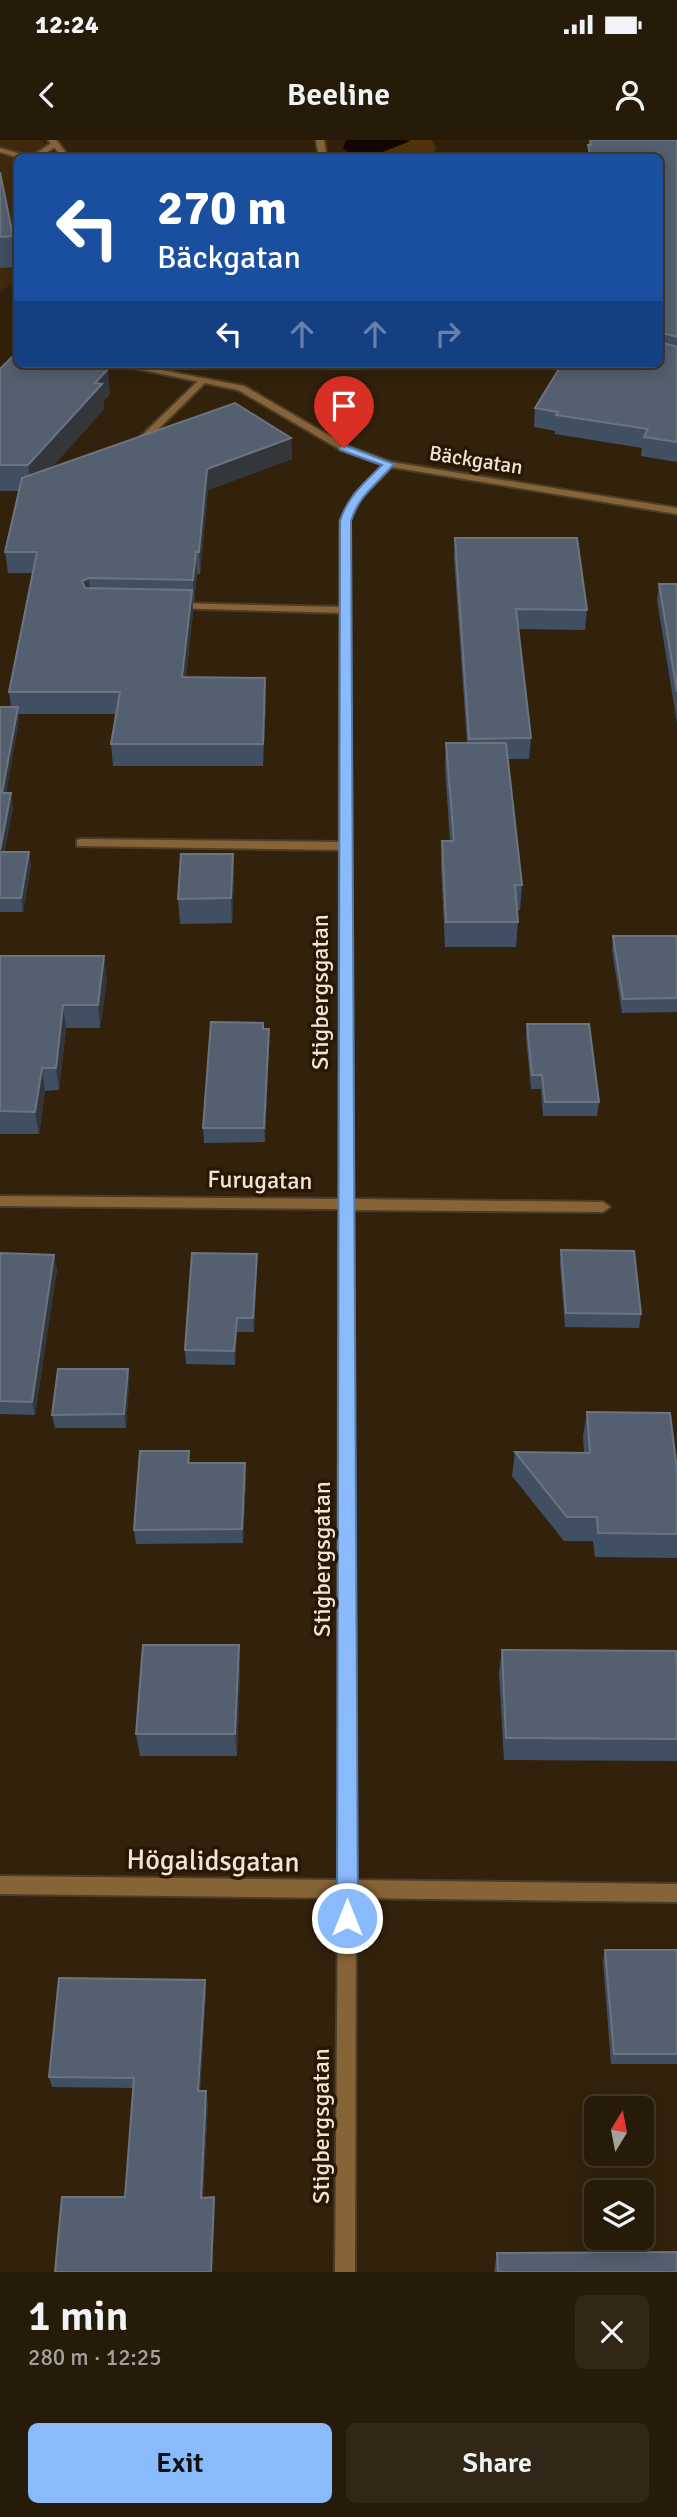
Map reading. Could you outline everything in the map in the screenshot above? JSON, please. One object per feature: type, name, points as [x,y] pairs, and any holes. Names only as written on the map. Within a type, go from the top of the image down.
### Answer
[{"type":"street","points":[[38,154],[54,142]]},
{"type":"street","name":"Bäckgatan","points":[[138,368],[241,388],[344,448],[389,464],[677,511]]},
{"type":"street","points":[[125,457],[203,381]]},
{"type":"street","name":"Stigbergsgatan","points":[[345,2272],[345,521],[349,509],[361,492],[389,464]]},
{"type":"street","points":[[161,606],[344,610]]},
{"type":"street","points":[[81,843],[344,846]]},
{"type":"street","name":"Furugatan","points":[[0,1200],[603,1207]]},
{"type":"street","name":"Högalidsgatan","points":[[0,1885],[677,1893]]},
{"type":"shaded area","points":[[0,140],[41,140],[53,154],[14,154],[14,284],[0,290]]},
{"type":"shaded area","points":[[346,140],[410,141],[378,154],[350,154],[343,148]]},
{"type":"shaded area","points":[[407,140],[432,140],[436,149],[433,154],[377,154],[409,141]]},
{"type":"building","points":[[590,140],[677,140],[677,337],[663,333],[663,154],[590,154],[588,145],[591,145]]},
{"type":"building","points":[[0,172],[13,236],[0,237]]},
{"type":"building","points":[[663,343],[677,347],[677,442],[644,437],[648,429],[556,415],[558,412],[535,408],[560,368],[663,368]]},
{"type":"building","points":[[14,355],[14,368],[108,369],[95,383],[102,384],[28,465],[0,465],[0,369]]},
{"type":"building","points":[[235,403],[291,438],[207,469],[199,552],[196,552],[193,580],[89,578],[82,581],[85,588],[192,590],[182,677],[265,678],[263,744],[111,744],[120,692],[9,692],[37,552],[5,552],[22,478]]},
{"type":"building","points":[[455,538],[577,538],[587,610],[516,609],[531,738],[469,739]]},
{"type":"building","points":[[659,584],[677,584],[677,692]]},
{"type":"building","points":[[0,707],[18,707],[2,793],[11,793],[0,850]]},
{"type":"building","points":[[446,743],[506,743],[522,885],[515,885],[518,922],[446,922],[442,841],[454,841]]},
{"type":"building","points":[[0,852],[29,852],[21,898],[0,898]]},
{"type":"building","points":[[181,854],[233,854],[231,898],[178,899]]},
{"type":"building","points":[[613,936],[677,936],[677,998],[623,999]]},
{"type":"building","points":[[0,956],[104,956],[98,1005],[63,1005],[56,1068],[42,1068],[35,1112],[0,1111]]},
{"type":"building","points":[[211,1022],[263,1023],[263,1029],[269,1029],[264,1128],[203,1128]]},
{"type":"building","points":[[527,1024],[589,1024],[599,1102],[545,1102],[542,1075],[532,1075]]},
{"type":"building","points":[[561,1250],[634,1251],[641,1314],[566,1313]]},
{"type":"building","points":[[0,1253],[54,1255],[32,1402],[0,1401]]},
{"type":"building","points":[[192,1253],[257,1254],[253,1318],[237,1318],[234,1351],[185,1350]]},
{"type":"building","points":[[58,1369],[128,1369],[124,1414],[52,1415]]},
{"type":"building","points":[[587,1412],[670,1413],[677,1470],[677,1534],[598,1533],[597,1517],[567,1517],[515,1452],[590,1453]]},
{"type":"building","points":[[140,1451],[189,1451],[188,1463],[245,1463],[242,1529],[134,1530]]},
{"type":"building","points":[[143,1645],[239,1645],[235,1734],[136,1734]]},
{"type":"building","points":[[502,1650],[676,1651],[677,1739],[506,1738]]},
{"type":"building","points":[[605,1950],[677,1950],[677,2054],[614,2054]]},
{"type":"building","points":[[59,1978],[205,1980],[198,2091],[206,2091],[201,2198],[214,2197],[211,2272],[55,2272],[62,2197],[125,2197],[134,2078],[49,2077]]},
{"type":"building","points":[[677,2252],[677,2272],[498,2272],[497,2253]]},
{"type":"route","points":[[344,448],[389,464],[361,492],[349,509],[345,521],[347,1918]]}]
